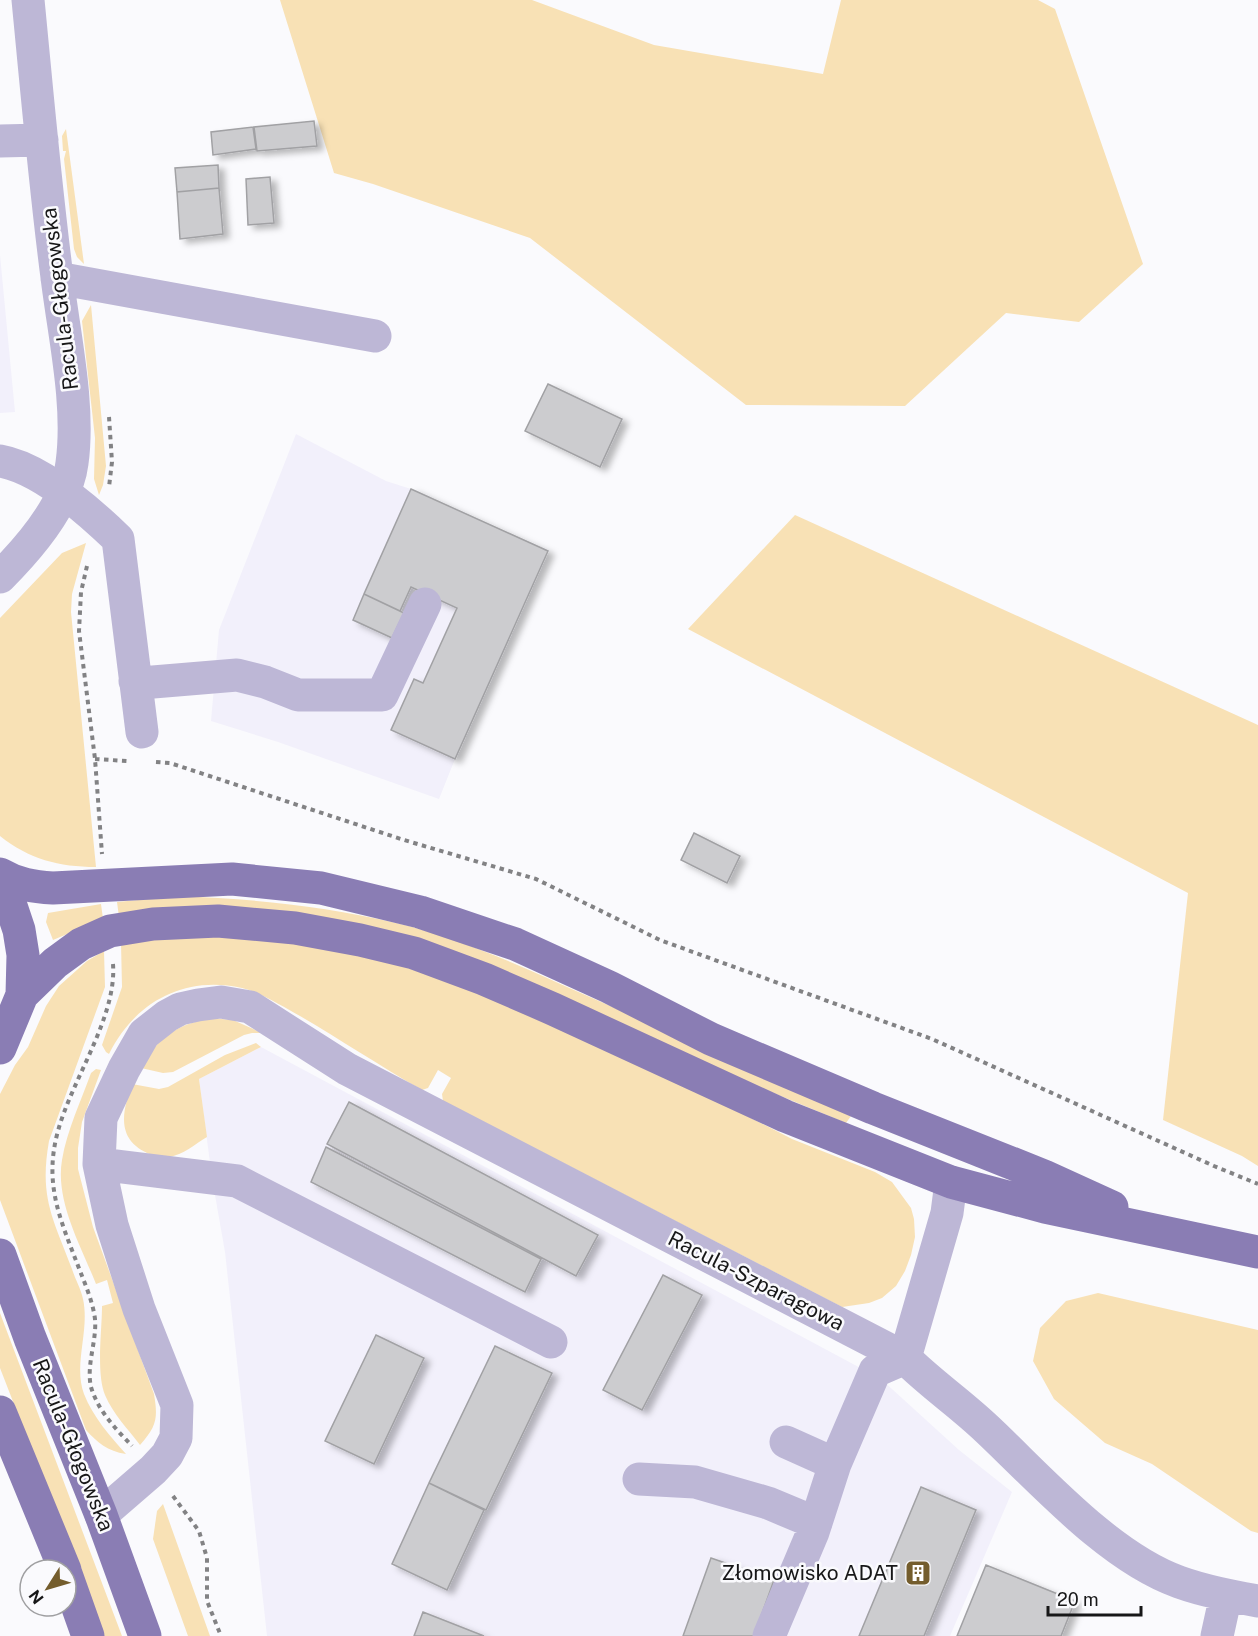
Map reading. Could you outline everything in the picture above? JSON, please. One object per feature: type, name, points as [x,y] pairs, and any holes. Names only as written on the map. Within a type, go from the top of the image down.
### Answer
[{"type":"main road","points":[[0,874],[28,886],[53,888],[232,879],[321,888],[420,912],[515,944],[609,987],[711,1039],[873,1108],[1044,1176],[1168,1232]]},
{"type":"main road","points":[[0,882],[19,930],[23,955],[22,995],[0,1048]]},
{"type":"main road","points":[[22,995],[55,963],[81,944],[110,931],[153,924],[219,921],[295,928],[360,940],[414,953],[484,979],[785,1116],[951,1182],[1045,1207],[1258,1252]]},
{"type":"main road","name":"Racula-Głogowska","points":[[0,1255],[30,1338],[101,1515],[145,1636]]},
{"type":"main road","points":[[0,1412],[59,1558]]},
{"type":"main road","points":[[78,1608],[88,1636]]},
{"type":"street","name":"Racula-Głogowska","points":[[0,577],[42,528],[63,492],[72,464],[73,423],[69,355],[57,278],[28,0]]},
{"type":"street","points":[[0,141],[42,140]]},
{"type":"street","points":[[57,278],[375,336]]},
{"type":"street","points":[[0,461],[22,467],[63,492],[118,539],[143,752]]},
{"type":"street","points":[[135,681],[153,682],[237,675],[265,682],[298,695],[382,696],[424,604]]},
{"type":"street","name":"Racula-Szparagowa","points":[[101,1515],[167,1455],[176,1437],[177,1405],[139,1309],[112,1225],[99,1164],[101,1118],[124,1069],[144,1034],[180,1009],[221,1002],[250,1007],[347,1069],[905,1358],[927,1380],[971,1414],[1091,1528],[1138,1562],[1177,1581],[1226,1596],[1258,1601]]},
{"type":"street","points":[[99,1164],[237,1181],[550,1342]]},
{"type":"street","points":[[769,1636],[816,1523],[835,1464],[875,1371],[905,1358],[947,1213],[951,1182]]},
{"type":"street","points":[[786,1442],[835,1464]]},
{"type":"street","points":[[639,1479],[694,1482],[768,1503],[816,1523]]},
{"type":"street","points":[[1216,1636],[1226,1596]]},
{"type":"path","points":[[98,520],[81,592],[79,631],[95,759],[102,856]]},
{"type":"path","points":[[95,759],[143,752],[404,840],[536,879],[660,940],[932,1039],[1258,1184]]},
{"type":"path","name":"Racula-Głogowska","points":[[112,958],[114,980],[104,1018],[74,1086],[58,1131],[52,1158],[52,1185],[62,1223],[88,1292],[94,1319],[90,1363],[91,1385],[96,1401],[107,1418],[134,1449]]},
{"type":"path","points":[[167,1489],[199,1531],[207,1558],[207,1601],[221,1636]]},
{"type":"shaded area","points":[[280,0],[532,0],[654,45],[823,74],[841,0],[1038,0],[1055,9],[1143,264],[1079,322],[1006,313],[905,406],[746,405],[530,238],[373,184],[334,173]]},
{"type":"shaded area","points":[[66,129],[84,264],[77,257],[74,249],[64,159],[66,151],[63,151],[62,136]]},
{"type":"shaded area","points":[[0,255],[15,412],[0,413]]},
{"type":"shaded area","points":[[91,305],[106,466],[99,495],[94,479],[95,438],[82,321]]},
{"type":"shaded area","points":[[296,434],[386,481],[411,489],[548,551],[439,799],[278,742],[211,721],[219,630]]},
{"type":"shaded area","points":[[795,515],[1258,725],[1258,1166],[1242,1156],[1163,1120],[1188,893],[688,629]]},
{"type":"shaded area","points":[[86,543],[72,594],[71,612],[96,867],[45,860],[22,851],[0,836],[0,618],[62,553]]},
{"type":"shaded area","points":[[180,896],[262,901],[316,908],[420,929],[491,954],[851,1116],[846,1123],[485,968],[119,917],[117,902]]},
{"type":"shaded area","points":[[101,904],[103,919],[53,940],[46,922],[48,913]]},
{"type":"shaded area","points":[[174,935],[296,941],[432,971],[677,1080],[792,1139],[875,1172],[892,1182],[911,1208],[914,1219],[915,1237],[905,1271],[896,1286],[882,1298],[869,1303],[842,1307],[443,1101],[442,1094],[451,1078],[438,1070],[428,1088],[422,1090],[286,1008],[264,996],[242,988],[221,985],[200,986],[181,989],[164,997],[147,1007],[133,1020],[109,1054],[102,1045],[122,987],[121,943]]},
{"type":"shaded area","points":[[104,951],[105,987],[49,1141],[46,1178],[54,1221],[83,1299],[85,1323],[80,1371],[84,1394],[97,1418],[126,1454],[103,1446],[86,1430],[0,1200],[0,1094],[15,1065],[28,1047],[46,1006],[59,986],[87,961]]},
{"type":"shaded area","points":[[210,1018],[233,1020],[262,1033],[244,1035],[173,1072],[163,1073],[141,1068],[154,1048],[168,1034],[186,1025]]},
{"type":"shaded area","points":[[256,1043],[261,1047],[199,1079],[207,1137],[179,1154],[164,1158],[147,1153],[130,1140],[124,1123],[124,1113],[132,1084],[159,1089],[168,1087],[225,1055]]},
{"type":"shaded area","points":[[261,1047],[881,1379],[959,1450],[1012,1492],[950,1636],[267,1636],[225,1252],[212,1178],[199,1079]]},
{"type":"shaded area","points":[[96,1069],[101,1070],[82,1122],[78,1169],[93,1227],[154,1394],[155,1421],[140,1445],[116,1415],[102,1386],[100,1364],[102,1306],[113,1303],[107,1280],[96,1284],[71,1223],[62,1191],[62,1160],[67,1138],[91,1073]]},
{"type":"shaded area","points":[[1098,1293],[1258,1330],[1258,1533],[1251,1531],[1152,1464],[1105,1443],[1054,1399],[1033,1361],[1040,1328],[1066,1301]]},
{"type":"shaded area","points":[[0,1313],[122,1636],[104,1636],[78,1569],[78,1558],[74,1558],[0,1368]]},
{"type":"shaded area","points":[[163,1504],[210,1636],[188,1636],[153,1539],[157,1511]]},
{"type":"building","points":[[314,121],[317,146],[257,151],[254,127]]},
{"type":"building","points":[[253,127],[256,149],[213,155],[211,132]]},
{"type":"building","points":[[218,165],[219,188],[177,192],[175,168]]},
{"type":"building","points":[[270,177],[274,223],[248,225],[246,179]]},
{"type":"building","points":[[219,188],[223,234],[180,239],[177,192]]},
{"type":"building","points":[[548,384],[622,419],[600,467],[525,431]]},
{"type":"building","points":[[411,489],[548,551],[455,759],[391,730],[414,679],[423,683],[457,608],[411,587],[400,611],[364,594]]},
{"type":"building","points":[[364,594],[404,613],[392,638],[353,620]]},
{"type":"building","points":[[694,833],[740,856],[727,883],[681,860]]},
{"type":"building","points":[[349,1102],[598,1235],[576,1276],[327,1144]]},
{"type":"building","points":[[326,1147],[541,1259],[525,1292],[311,1182]]},
{"type":"building","points":[[663,1275],[702,1295],[642,1410],[603,1390]]},
{"type":"building","points":[[376,1335],[424,1358],[374,1464],[325,1441]]},
{"type":"building","points":[[495,1346],[552,1373],[486,1510],[429,1483]]},
{"type":"building","points":[[429,1483],[484,1510],[447,1590],[392,1564]]},
{"type":"building","name":"Złomowisko ADAT","points":[[921,1487],[976,1510],[924,1636],[859,1636]]},
{"type":"building","points":[[711,1558],[774,1580],[754,1636],[683,1636]]},
{"type":"building","points":[[986,1565],[1075,1601],[1061,1636],[957,1636]]},
{"type":"building","points":[[423,1612],[484,1636],[414,1636]]},
{"type":"place","name":"Złomowisko ADAT","points":[[918,1573]]}]
